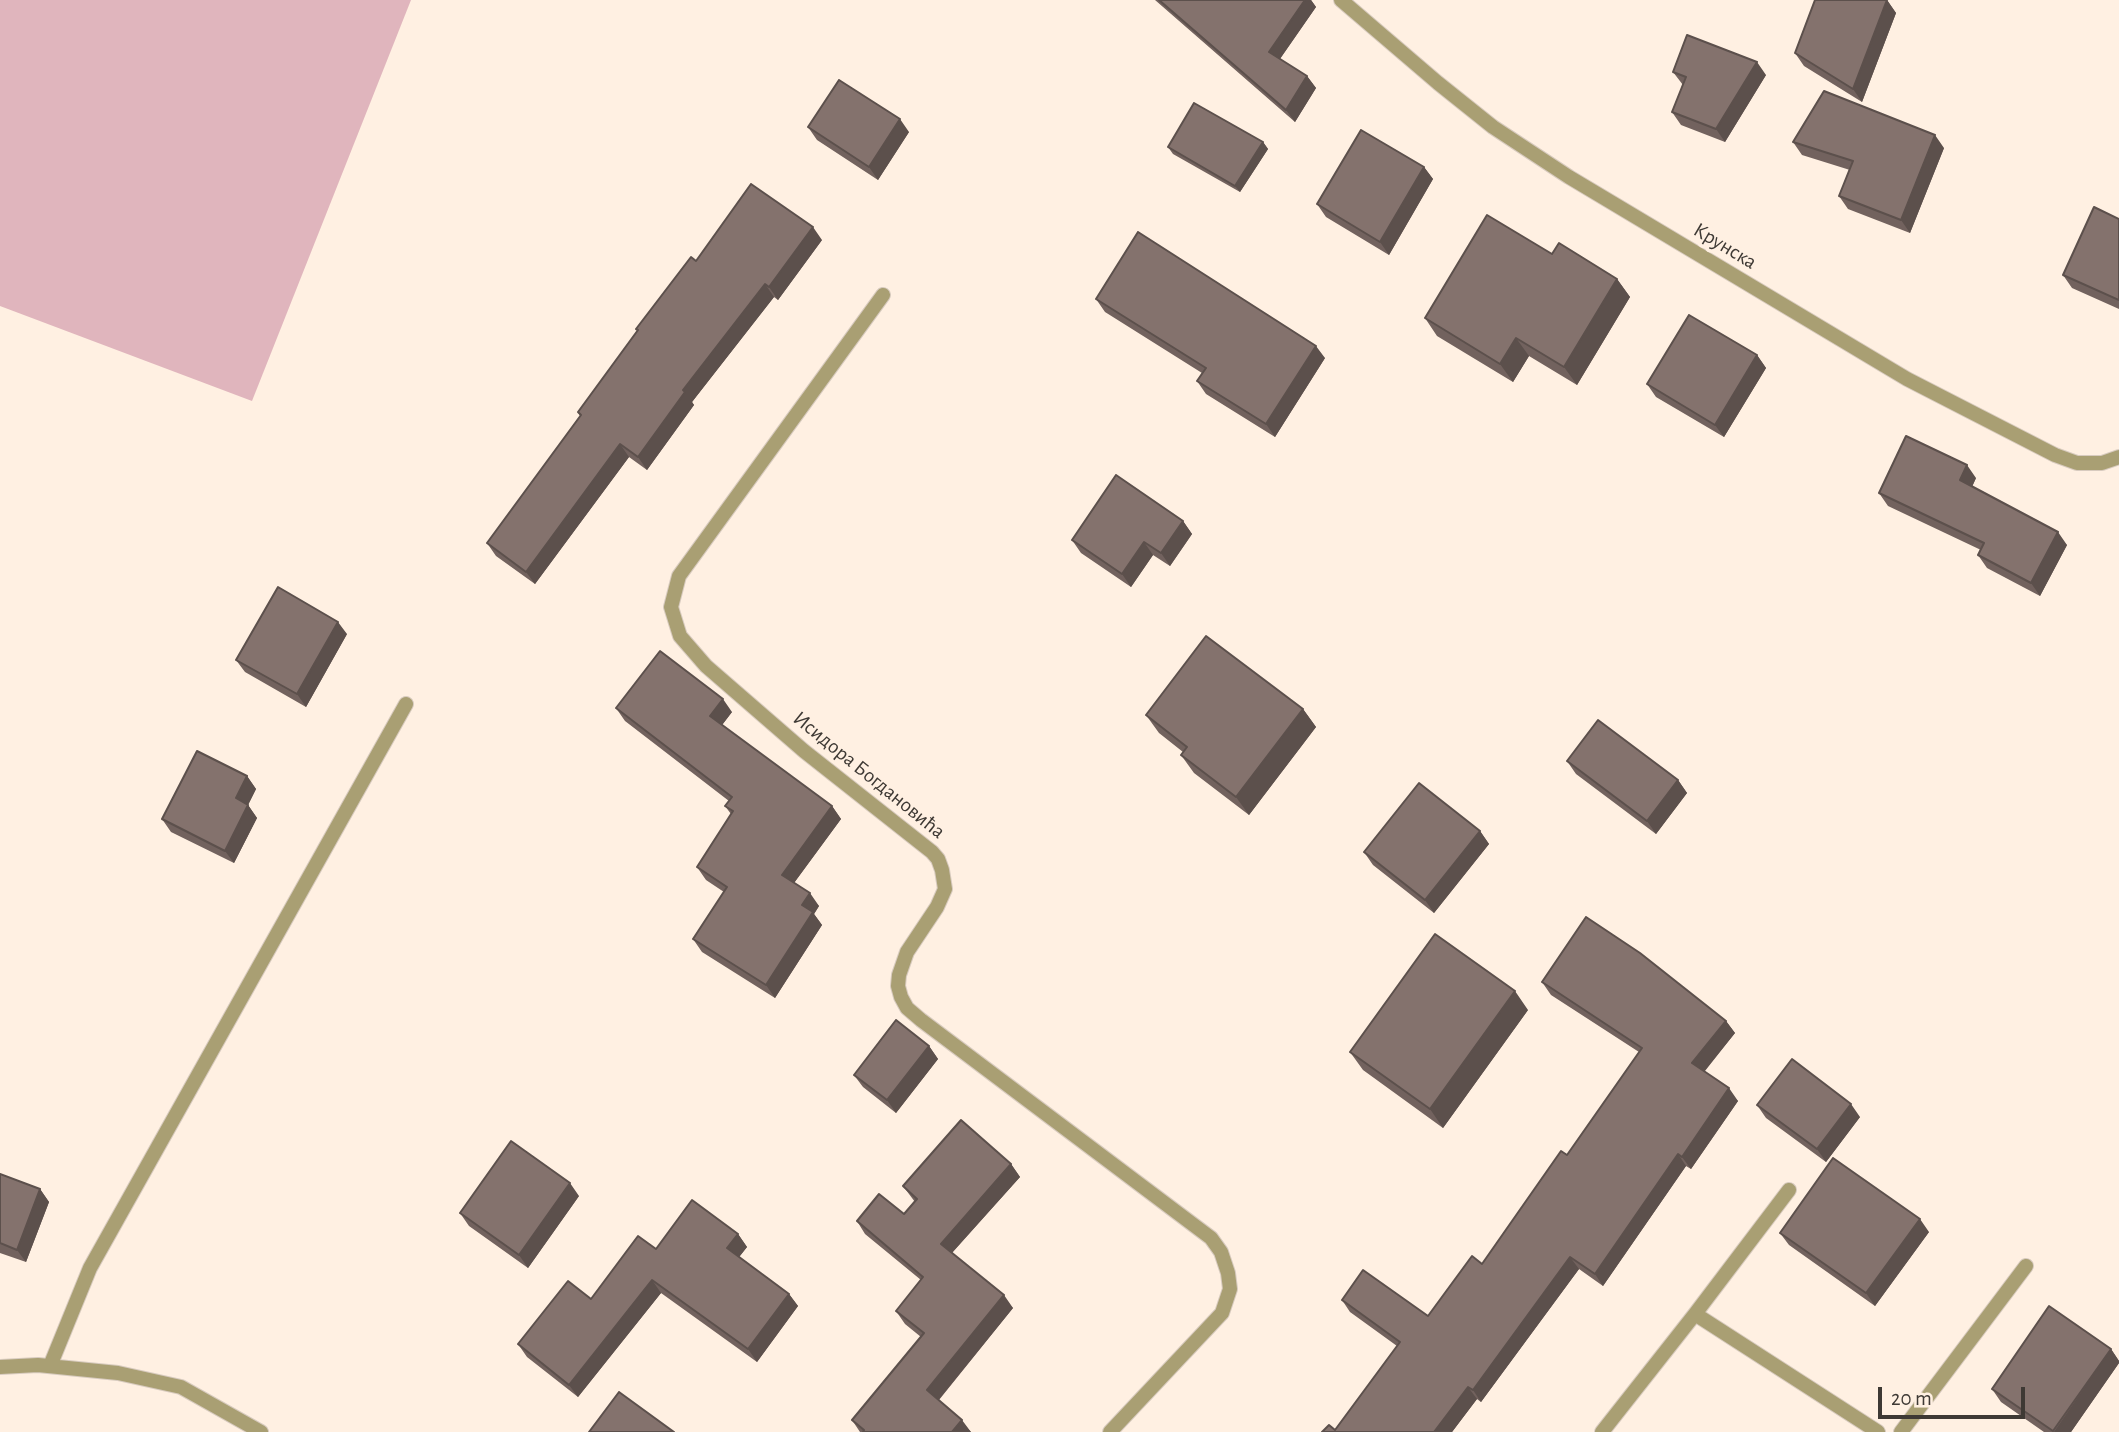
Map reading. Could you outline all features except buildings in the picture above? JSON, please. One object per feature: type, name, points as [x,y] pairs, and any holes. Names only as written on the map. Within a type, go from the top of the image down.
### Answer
[{"type":"street","name":"Крунска","points":[[1341,0],[1493,127],[1570,177],[1907,379],[2055,455],[2077,463],[2102,463],[2119,457]]},
{"type":"street","name":"Исидора Богдановића","points":[[883,295],[679,576],[671,607],[680,635],[706,666],[804,751],[938,859],[943,870],[945,889],[937,907],[907,951],[899,975],[898,986],[907,1008],[1211,1238],[1221,1252],[1230,1289],[1222,1313],[1110,1432]]},
{"type":"street","points":[[50,1366],[90,1268],[406,704]]},
{"type":"street","points":[[1602,1432],[1789,1190]]},
{"type":"street","points":[[1901,1432],[2026,1266]]},
{"type":"street","points":[[1695,1314],[1878,1432]]},
{"type":"street","points":[[0,1367],[50,1366],[118,1373],[181,1387],[261,1432]]},
{"type":"shaded area","points":[[0,0],[411,0],[252,401],[0,306]]}]
